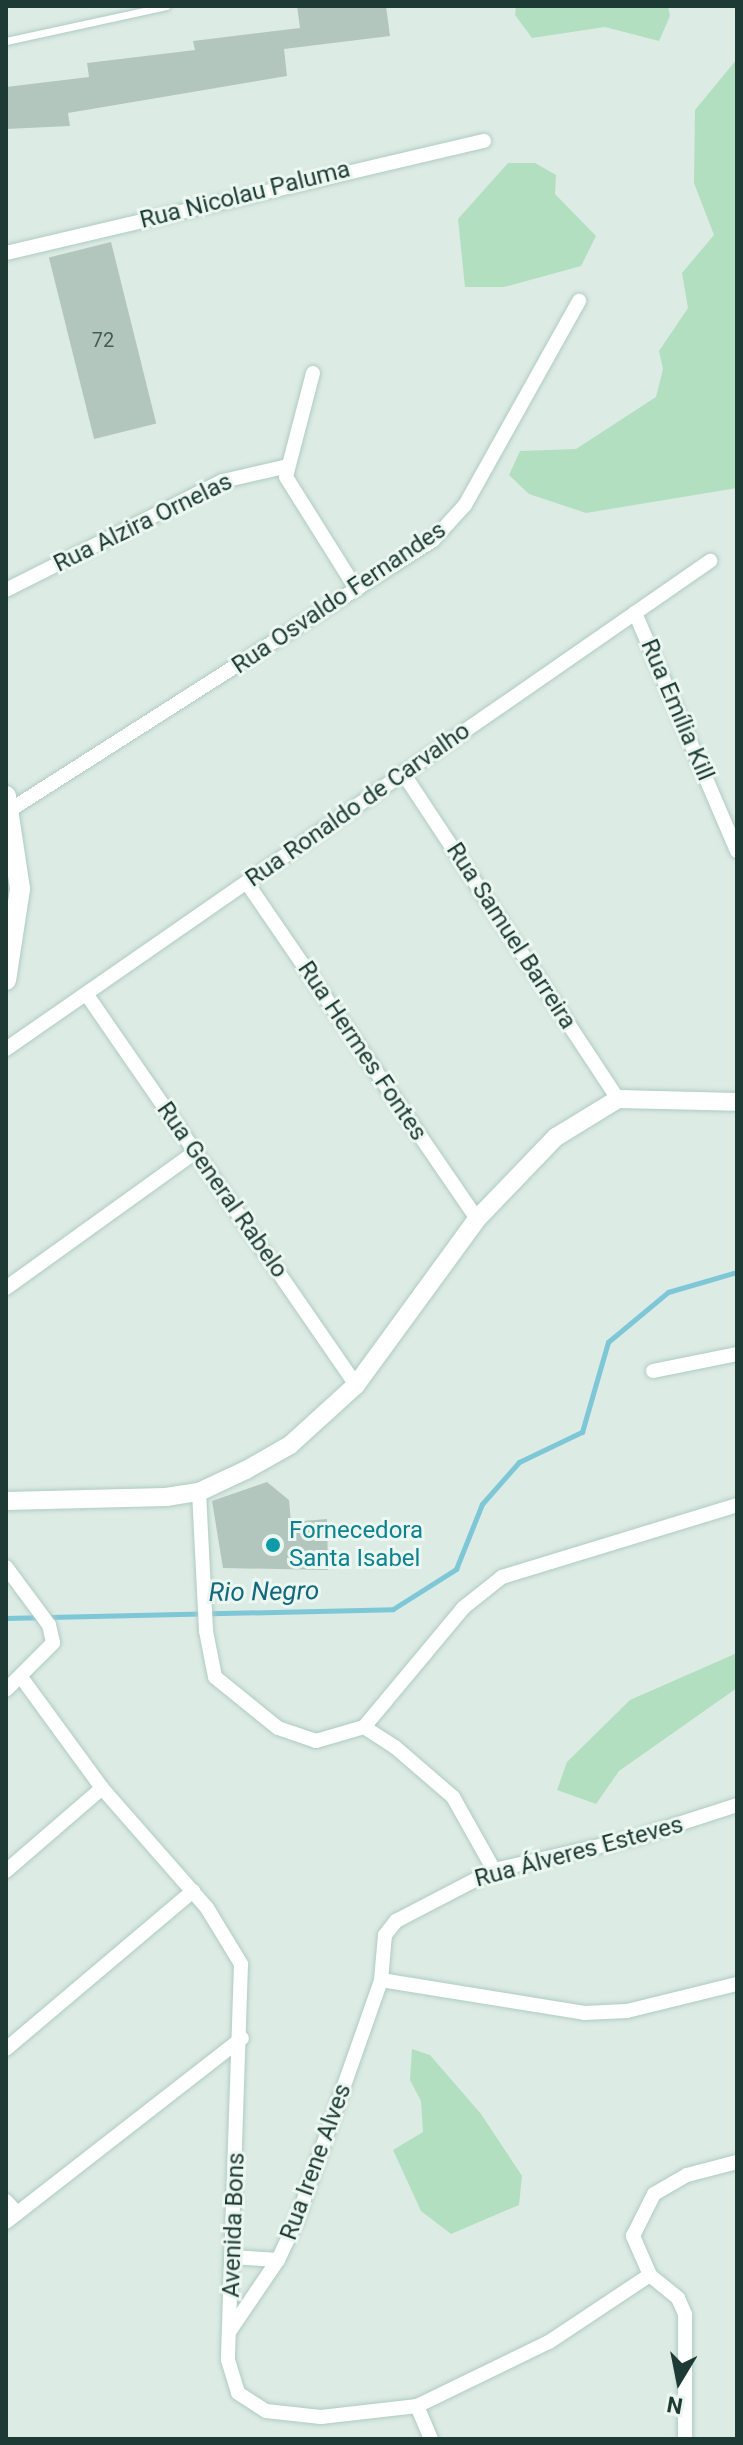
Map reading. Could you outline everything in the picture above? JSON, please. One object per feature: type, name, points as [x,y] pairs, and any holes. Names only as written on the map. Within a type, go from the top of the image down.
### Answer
[{"type":"main road","points":[[6,980],[20,889],[8,803]]},
{"type":"street","name":"Rua Nicolau Paluma","points":[[6,253],[484,141]]},
{"type":"street","name":"Rua Osvaldo Fernandes","points":[[8,803],[357,590],[453,523],[579,301]]},
{"type":"street","points":[[313,373],[284,467],[296,498],[357,590]]},
{"type":"street","name":"Rua Alzira Ornelas","points":[[6,590],[223,481],[284,467]]},
{"type":"street","name":"Rua Ronaldo de Carvalho","points":[[6,1049],[710,561]]},
{"type":"street","name":"Rua Emília Kill","points":[[635,613],[737,851]]},
{"type":"street","name":"Rua Samuel Barreira","points":[[403,773],[618,1099]]},
{"type":"street","name":"Rua Hermes Fontes","points":[[247,883],[477,1219]]},
{"type":"street","name":"Rua General Rabelo","points":[[87,995],[356,1385]]},
{"type":"street","points":[[6,1501],[131,1501],[199,1492],[290,1445],[356,1385],[477,1219],[556,1137],[618,1099],[737,1102]]},
{"type":"street","points":[[6,1288],[195,1152]]},
{"type":"street","points":[[653,1371],[737,1354]]},
{"type":"street","points":[[199,1492],[206,1631],[215,1677],[278,1728],[316,1741],[364,1727],[463,1608],[502,1577],[737,1505]]},
{"type":"street","points":[[6,1567],[49,1625],[53,1643],[6,1690]]},
{"type":"street","name":"Avenida Bons","points":[[21,1677],[102,1788],[193,1891],[241,1964],[242,2038],[229,2332],[231,2379],[238,2393],[266,2411],[321,2417],[417,2406],[549,2342],[650,2275]]},
{"type":"street","points":[[364,1727],[453,1797],[494,1870]]},
{"type":"street","points":[[6,1871],[102,1788]]},
{"type":"street","name":"Rua Álveres Esteves","points":[[381,1980],[380,1953],[396,1921],[494,1870],[649,1834],[737,1805]]},
{"type":"street","points":[[6,2049],[193,1891]]},
{"type":"street","points":[[381,1980],[584,2013],[627,2011],[737,1984]]},
{"type":"street","name":"Rua Irene Alves","points":[[229,2332],[278,2260],[381,1980]]},
{"type":"street","points":[[6,2201],[11,2218],[242,2038]]},
{"type":"street","points":[[685,2439],[690,2333],[678,2298],[650,2275],[633,2236],[654,2194],[687,2175],[737,2162]]},
{"type":"street","points":[[232,2257],[278,2260]]},
{"type":"street","points":[[417,2406],[431,2439]]},
{"type":"lane","points":[[6,41],[166,6]]},
{"type":"green space","points":[[516,6],[668,6],[670,16],[659,41],[605,27],[532,38],[515,15]]},
{"type":"green space","points":[[737,59],[737,488],[586,513],[529,494],[509,475],[520,451],[576,449],[656,397],[663,369],[659,351],[688,308],[682,273],[714,235],[694,183],[695,110]]},
{"type":"green space","points":[[508,163],[535,163],[556,175],[555,194],[596,236],[581,266],[504,287],[465,287],[458,219]]},
{"type":"green space","points":[[737,1653],[737,1688],[619,1771],[596,1804],[557,1790],[567,1762],[630,1700]]},
{"type":"green space","points":[[412,2049],[430,2055],[481,2114],[522,2176],[519,2205],[451,2234],[421,2211],[393,2150],[423,2132],[421,2101],[410,2080]]},
{"type":"building","points":[[297,6],[386,6],[390,36],[284,49],[287,76],[68,113],[70,126],[6,129],[6,87],[89,77],[87,63],[195,50],[193,41],[300,28]]},
{"type":"building","points":[[111,242],[156,423],[94,439],[49,257]]},
{"type":"building","name":"Fornecedora Santa Isabel","points":[[267,1482],[289,1500],[291,1522],[327,1519],[328,1570],[223,1568],[212,1501]]},
{"type":"waterway","name":"Rio Negro","points":[[6,1618],[393,1609],[456,1569],[482,1504],[519,1462],[582,1432],[608,1342],[668,1292],[737,1272]]},
{"type":"place","name":"Fornecedora Santa Isabel","points":[[273,1545]]}]
